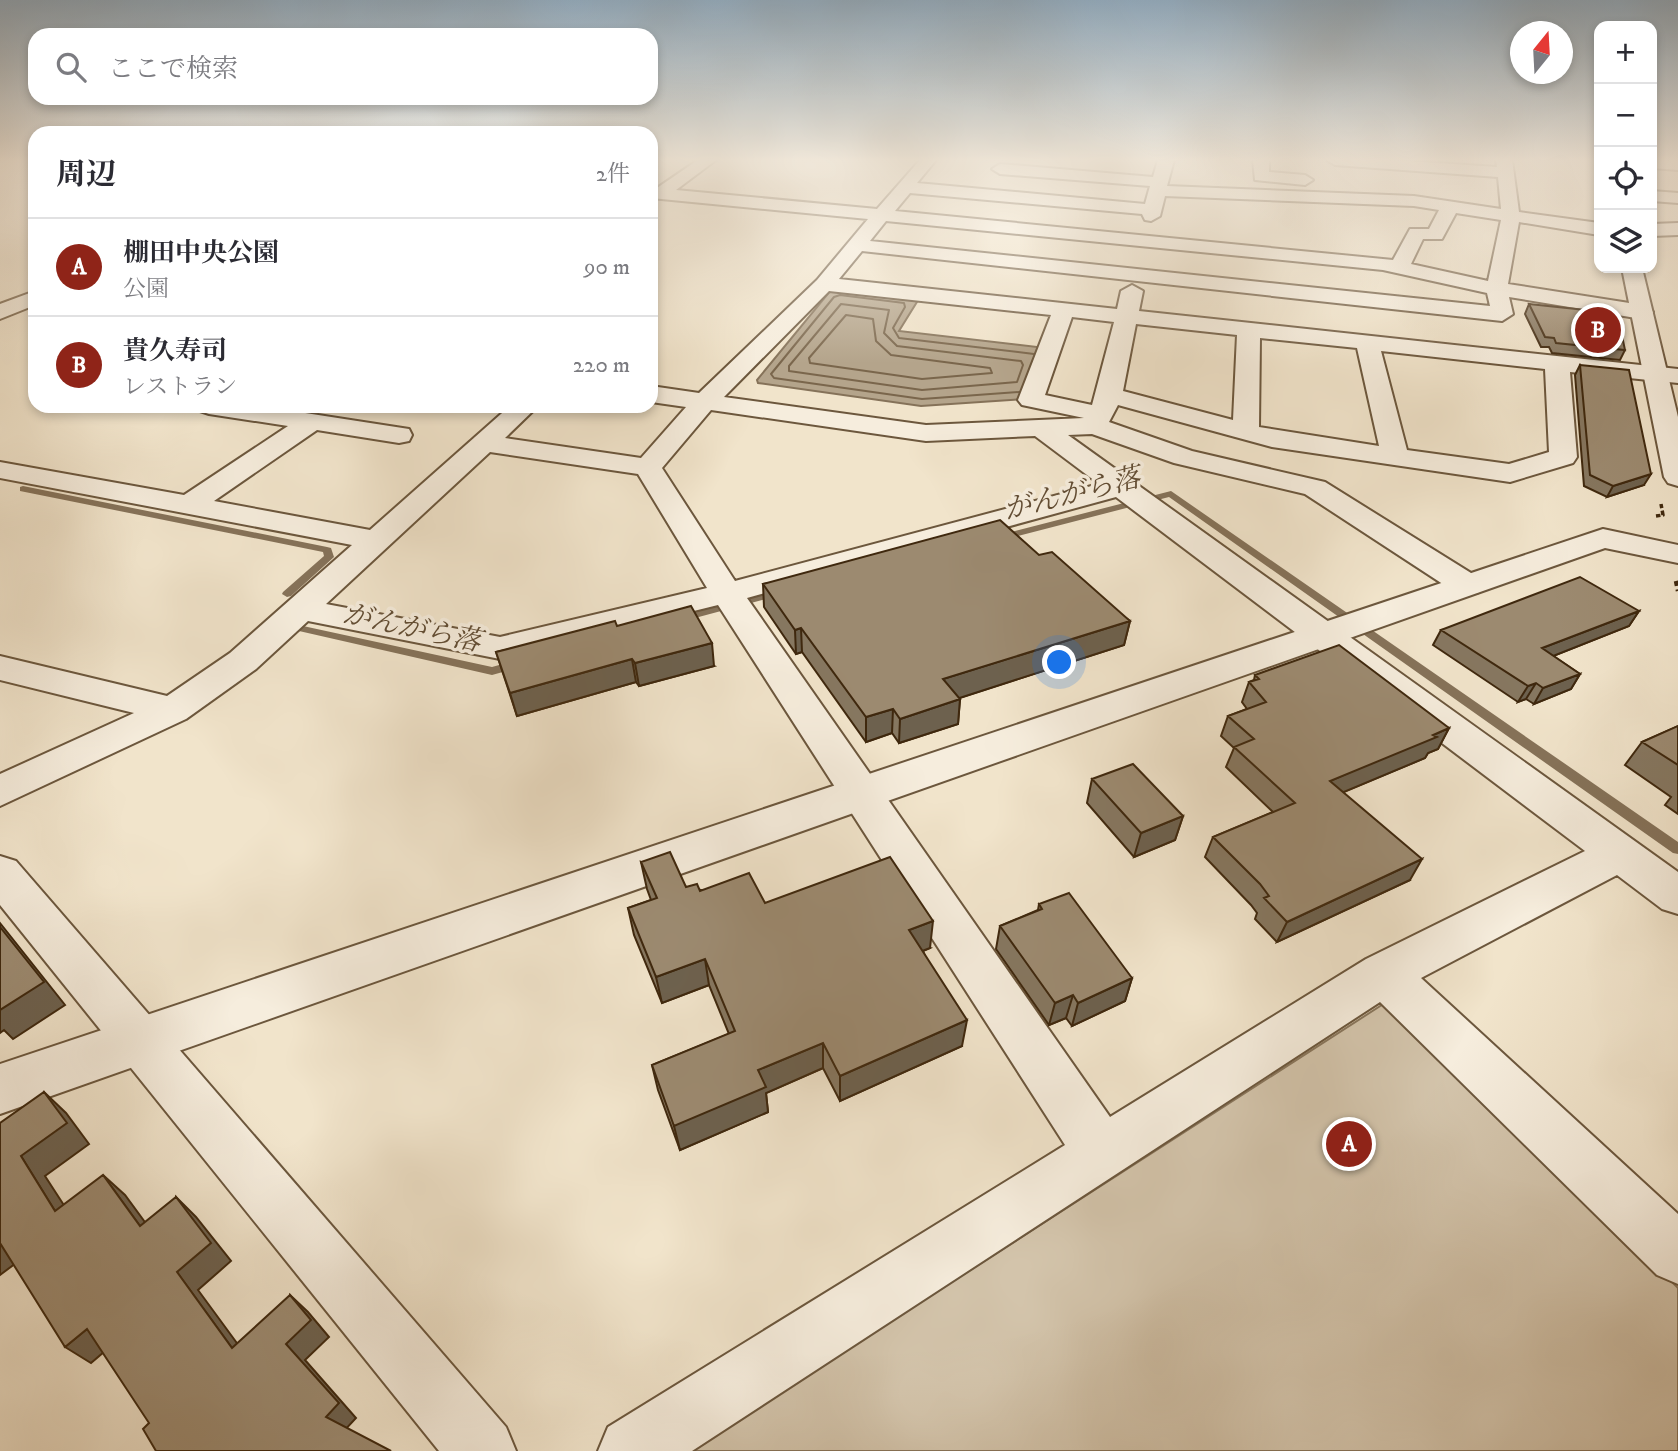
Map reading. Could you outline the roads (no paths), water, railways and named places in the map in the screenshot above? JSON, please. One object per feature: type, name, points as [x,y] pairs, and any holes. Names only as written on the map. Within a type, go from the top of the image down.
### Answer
[{"type":"street","points":[[648,467],[704,402],[824,284],[871,228]]},
{"type":"street","points":[[1011,228],[1146,241],[1354,255],[1399,268],[1497,289],[1642,312]]},
{"type":"street","points":[[1102,412],[1149,228]]},
{"type":"street","points":[[1399,268],[1417,233],[1435,235],[1439,228]]},
{"type":"street","points":[[1498,228],[1497,289],[1516,359]]},
{"type":"street","points":[[1657,230],[1678,229]]},
{"type":"street","points":[[856,246],[1502,314]]},
{"type":"street","points":[[1633,273],[1642,312],[1667,375],[1678,477]]},
{"type":"street","points":[[824,284],[1667,375]]},
{"type":"street","points":[[0,300],[28,302]]},
{"type":"street","points":[[0,313],[28,303]]},
{"type":"street","points":[[1064,310],[1031,400],[1246,432],[1272,439],[1510,473],[1563,457],[1557,364]]},
{"type":"street","points":[[1246,432],[1249,330]]},
{"type":"street","points":[[1368,344],[1395,457]]},
{"type":"street","points":[[658,395],[926,433],[1041,428],[1102,412],[1184,457],[1315,488],[1467,585]]},
{"type":"street","points":[[254,413],[399,435]]},
{"type":"street","points":[[0,791],[173,710],[243,661],[517,413]]},
{"type":"street","points":[[189,505],[312,422]]},
{"type":"street","points":[[1041,428],[1121,487],[1342,627],[1619,854],[1678,897]]},
{"type":"street","points":[[484,443],[648,467],[733,602],[1101,1152]]},
{"type":"street","points":[[0,491],[13,472],[375,540]]},
{"type":"street","points":[[300,609],[500,648],[733,602],[1121,487]]},
{"type":"street","points":[[0,1089],[1603,538],[1678,554]]},
{"type":"street","points":[[0,668],[173,710]]},
{"type":"street","points":[[632,1451],[1383,974],[1619,854]]},
{"type":"street","points":[[0,873],[482,1451]]},
{"type":"street","points":[[1383,974],[1678,1254]]},
{"type":"water","points":[[831,290],[920,297],[899,331],[1046,348],[1027,399],[921,406],[758,383],[757,380]]},
{"type":"waterway","name":"がんがら落","points":[[23,489],[327,550],[329,557],[287,594]]},
{"type":"waterway","name":"がんがら落","points":[[1002,537],[1171,494],[1678,849]]},
{"type":"waterway","name":"がんがら落","points":[[680,619],[777,593]]},
{"type":"waterway","name":"がんがら落","points":[[303,629],[492,671],[517,664]]},
{"type":"place","name":"貴久寿司","points":[[1598,330]]},
{"type":"place","name":"棚田中央公園","points":[[1349,1144]]}]
